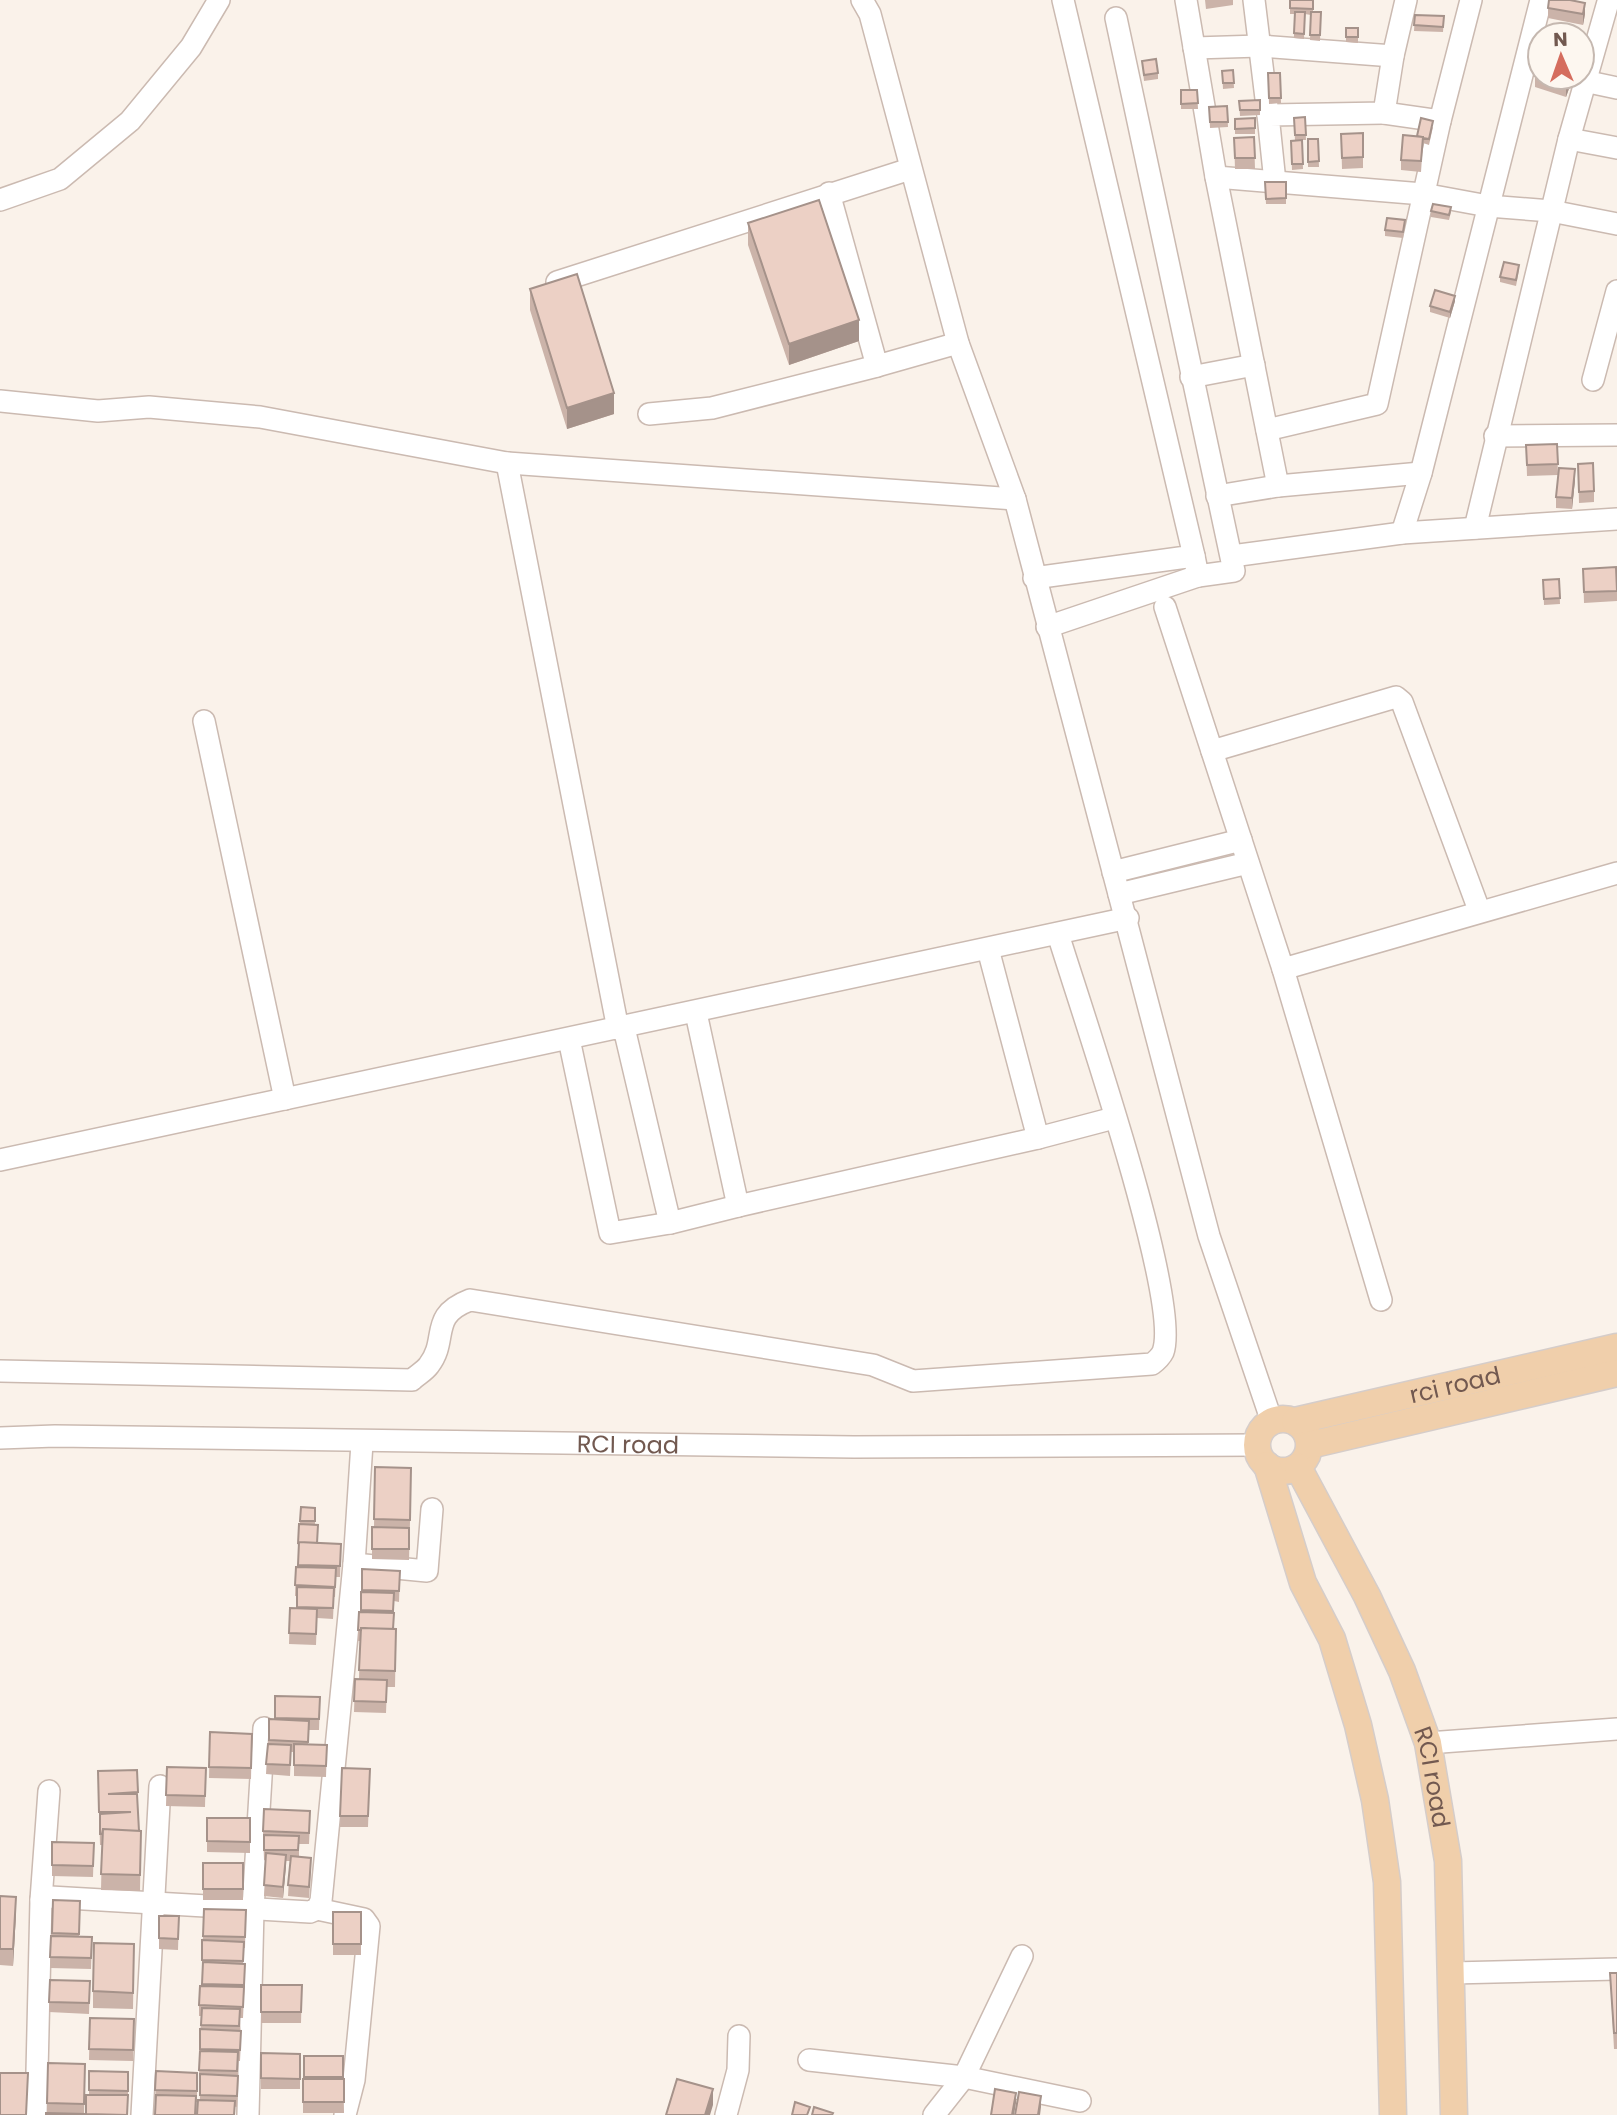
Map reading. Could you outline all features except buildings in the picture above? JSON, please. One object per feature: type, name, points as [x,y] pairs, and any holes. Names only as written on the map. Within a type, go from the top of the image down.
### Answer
[{"type":"main road","name":"rci road","points":[[1284,1421],[1617,1347]]},
{"type":"main road","name":"RCI road","points":[[1454,2115],[1448,1861],[1428,1743],[1402,1671],[1304,1456],[1617,1373]]},
{"type":"main road","points":[[1262,1455],[1282,1471],[1304,1456],[1308,1435],[1284,1421],[1260,1433],[1262,1455],[1303,1583],[1332,1639],[1358,1724],[1375,1800],[1387,1882],[1393,2115]]},
{"type":"street","points":[[0,200],[60,179],[130,121],[191,47],[219,0]]},
{"type":"street","points":[[862,0],[870,13],[958,343],[1015,499],[1034,579],[1119,894],[1128,918],[1209,1236],[1284,1421]]},
{"type":"street","points":[[1063,0],[1196,566]]},
{"type":"street","points":[[1186,0],[1216,177],[1278,486]]},
{"type":"street","points":[[1254,0],[1275,182]]},
{"type":"street","points":[[1384,113],[1406,0]]},
{"type":"street","points":[[1267,430],[1377,404],[1423,194],[1471,0]]},
{"type":"street","points":[[1402,533],[1421,473],[1541,0]]},
{"type":"street","points":[[1596,42],[1608,2]]},
{"type":"street","points":[[1034,579],[1196,566],[1234,570],[1116,18]]},
{"type":"street","points":[[1195,48],[1260,46],[1393,56]]},
{"type":"street","points":[[1596,84],[1617,89]]},
{"type":"street","points":[[1475,528],[1495,436],[1581,91]]},
{"type":"street","points":[[1268,115],[1384,113],[1440,121]]},
{"type":"street","points":[[1569,139],[1617,148]]},
{"type":"street","points":[[557,282],[910,169]]},
{"type":"street","points":[[1216,177],[1423,194],[1488,206],[1551,211],[1617,223]]},
{"type":"street","points":[[829,193],[877,366]]},
{"type":"street","points":[[1593,380],[1617,291]]},
{"type":"street","points":[[649,414],[712,408],[958,343]]},
{"type":"street","points":[[1191,377],[1254,365]]},
{"type":"street","points":[[0,401],[98,411],[149,407],[260,417],[507,463],[1015,499]]},
{"type":"street","points":[[1495,436],[1617,435]]},
{"type":"street","points":[[507,463],[621,1028],[670,1223]]},
{"type":"street","points":[[1217,496],[1278,486],[1421,473]]},
{"type":"street","points":[[1232,556],[1402,533],[1617,519]]},
{"type":"street","points":[[1047,627],[1196,566]]},
{"type":"street","points":[[1165,607],[1283,969],[1381,1300]]},
{"type":"street","points":[[1212,751],[1396,697],[1402,702],[1479,910]]},
{"type":"street","points":[[204,721],[285,1099]]},
{"type":"street","points":[[1114,872],[1241,840]]},
{"type":"street","points":[[1119,894],[1248,863]]},
{"type":"street","points":[[1283,969],[1479,910],[1617,873]]},
{"type":"street","points":[[0,1160],[696,1013],[1128,918]]},
{"type":"street","points":[[0,1371],[412,1380],[430,1364],[445,1316],[456,1305],[470,1300],[873,1365],[913,1381],[1152,1364],[1163,1353],[1165,1328],[1152,1244],[1058,934]]},
{"type":"street","points":[[988,949],[1038,1138]]},
{"type":"street","points":[[696,1013],[738,1206]]},
{"type":"street","points":[[569,1039],[607,1229],[615,1234],[1038,1138],[1114,1118]]},
{"type":"street","name":"RCI road","points":[[0,1438],[55,1436],[362,1443],[854,1447],[1262,1455]]},
{"type":"street","points":[[317,1909],[321,1901],[354,1564],[362,1443]]},
{"type":"street","points":[[354,1564],[427,1571],[432,1509]]},
{"type":"street","points":[[248,2115],[253,1909],[264,1728]]},
{"type":"street","points":[[1428,1743],[1617,1729]]},
{"type":"street","points":[[142,2115],[160,1786]]},
{"type":"street","points":[[36,2115],[41,1900],[49,1791]]},
{"type":"street","points":[[41,1900],[50,1897],[310,1912],[317,1909],[364,1919],[369,1926],[354,2080],[345,2115]]},
{"type":"street","points":[[934,2115],[964,2077],[1022,1956]]},
{"type":"street","points":[[1452,1973],[1617,1969]]},
{"type":"street","points":[[726,2115],[738,2070],[739,2036]]},
{"type":"street","points":[[809,2060],[964,2077],[1080,2101]]}]
